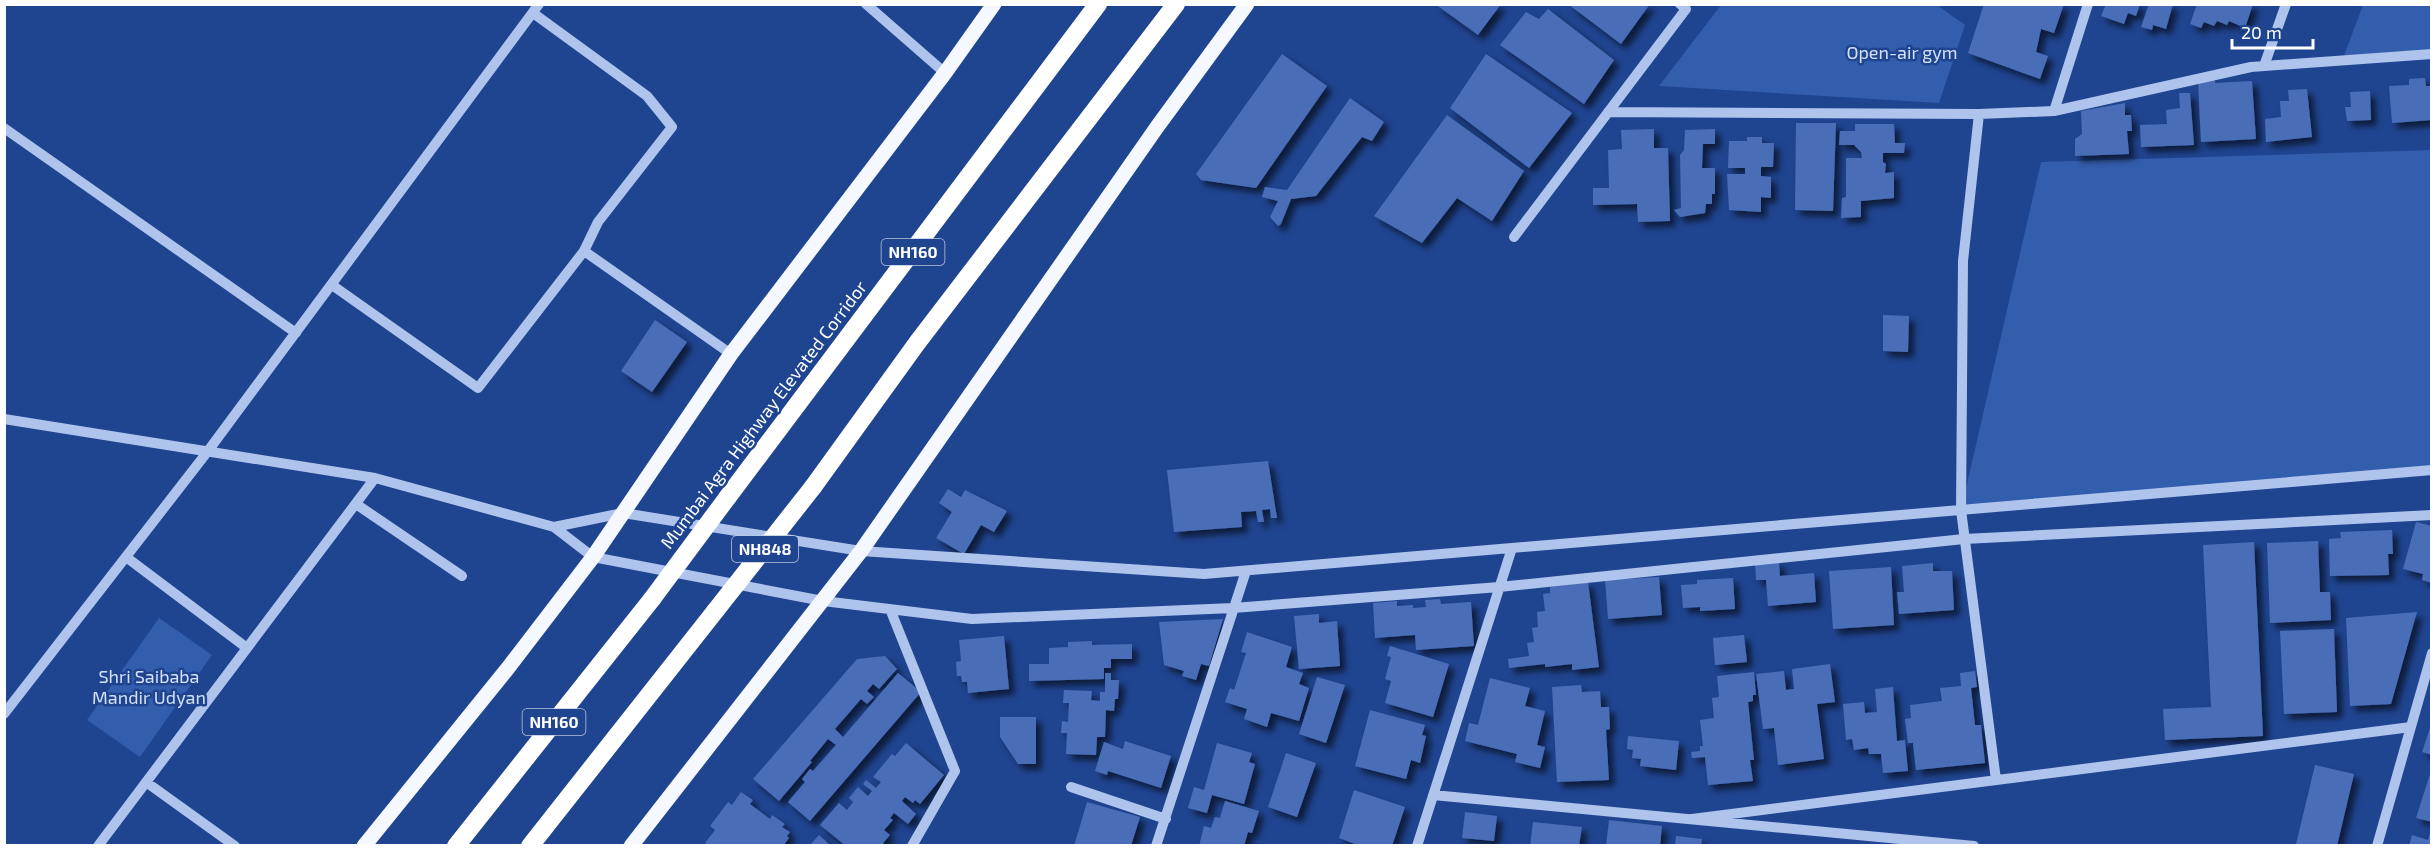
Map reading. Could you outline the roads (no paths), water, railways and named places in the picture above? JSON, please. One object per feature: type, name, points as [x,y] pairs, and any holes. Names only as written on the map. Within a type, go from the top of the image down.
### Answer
[{"type":"highway","name":"Mumbai Agra Highway Elevated Corridor","points":[[456,846],[652,598],[1098,4]]},
{"type":"highway","name":"NH160","points":[[813,487],[917,343],[1176,4]]},
{"type":"highway","name":"NH848","points":[[716,610],[813,487]]},
{"type":"highway","name":"NH160","points":[[530,846],[716,610]]},
{"type":"main road","points":[[364,846],[501,677],[593,557],[731,354],[945,73],[994,4]]},
{"type":"main road","points":[[631,846],[861,551],[1157,127],[1247,4]]},
{"type":"street","points":[[866,4],[945,73]]},
{"type":"street","points":[[2054,111],[2088,4]]},
{"type":"street","points":[[2265,66],[2286,4]]},
{"type":"street","points":[[1514,237],[1685,6]]},
{"type":"street","points":[[4,714],[208,451],[536,9],[647,96],[672,128],[598,222],[584,251],[478,388],[332,285]]},
{"type":"street","points":[[1608,112],[1979,114],[2054,111],[2252,67],[2432,54]]},
{"type":"street","points":[[1979,114],[1964,261],[1961,510],[1996,780]]},
{"type":"street","points":[[4,128],[296,333]]},
{"type":"street","points":[[584,251],[731,354]]},
{"type":"street","points":[[4,419],[375,478],[554,527],[593,557],[823,601],[972,619],[1233,608],[1499,587],[1964,539],[2432,515]]},
{"type":"street","points":[[554,527],[623,513],[861,551],[1204,574],[2432,470]]},
{"type":"street","points":[[98,846],[375,478]]},
{"type":"street","points":[[356,504],[462,576]]},
{"type":"street","points":[[1417,846],[1512,548]]},
{"type":"street","points":[[126,557],[247,648]]},
{"type":"street","points":[[1156,846],[1246,571]]},
{"type":"street","points":[[890,609],[955,771],[912,846]]},
{"type":"street","points":[[2377,846],[2432,653]]},
{"type":"street","points":[[1692,819],[2411,727]]},
{"type":"street","points":[[146,782],[235,846]]},
{"type":"street","points":[[1071,787],[1166,819]]},
{"type":"street","points":[[1433,795],[1974,846]]},
{"type":"park label","name":"Open-air gym","points":[[1902,53]]},
{"type":"park label","name":"Shri Saibaba Mandir Udyan","points":[[149,687]]}]
